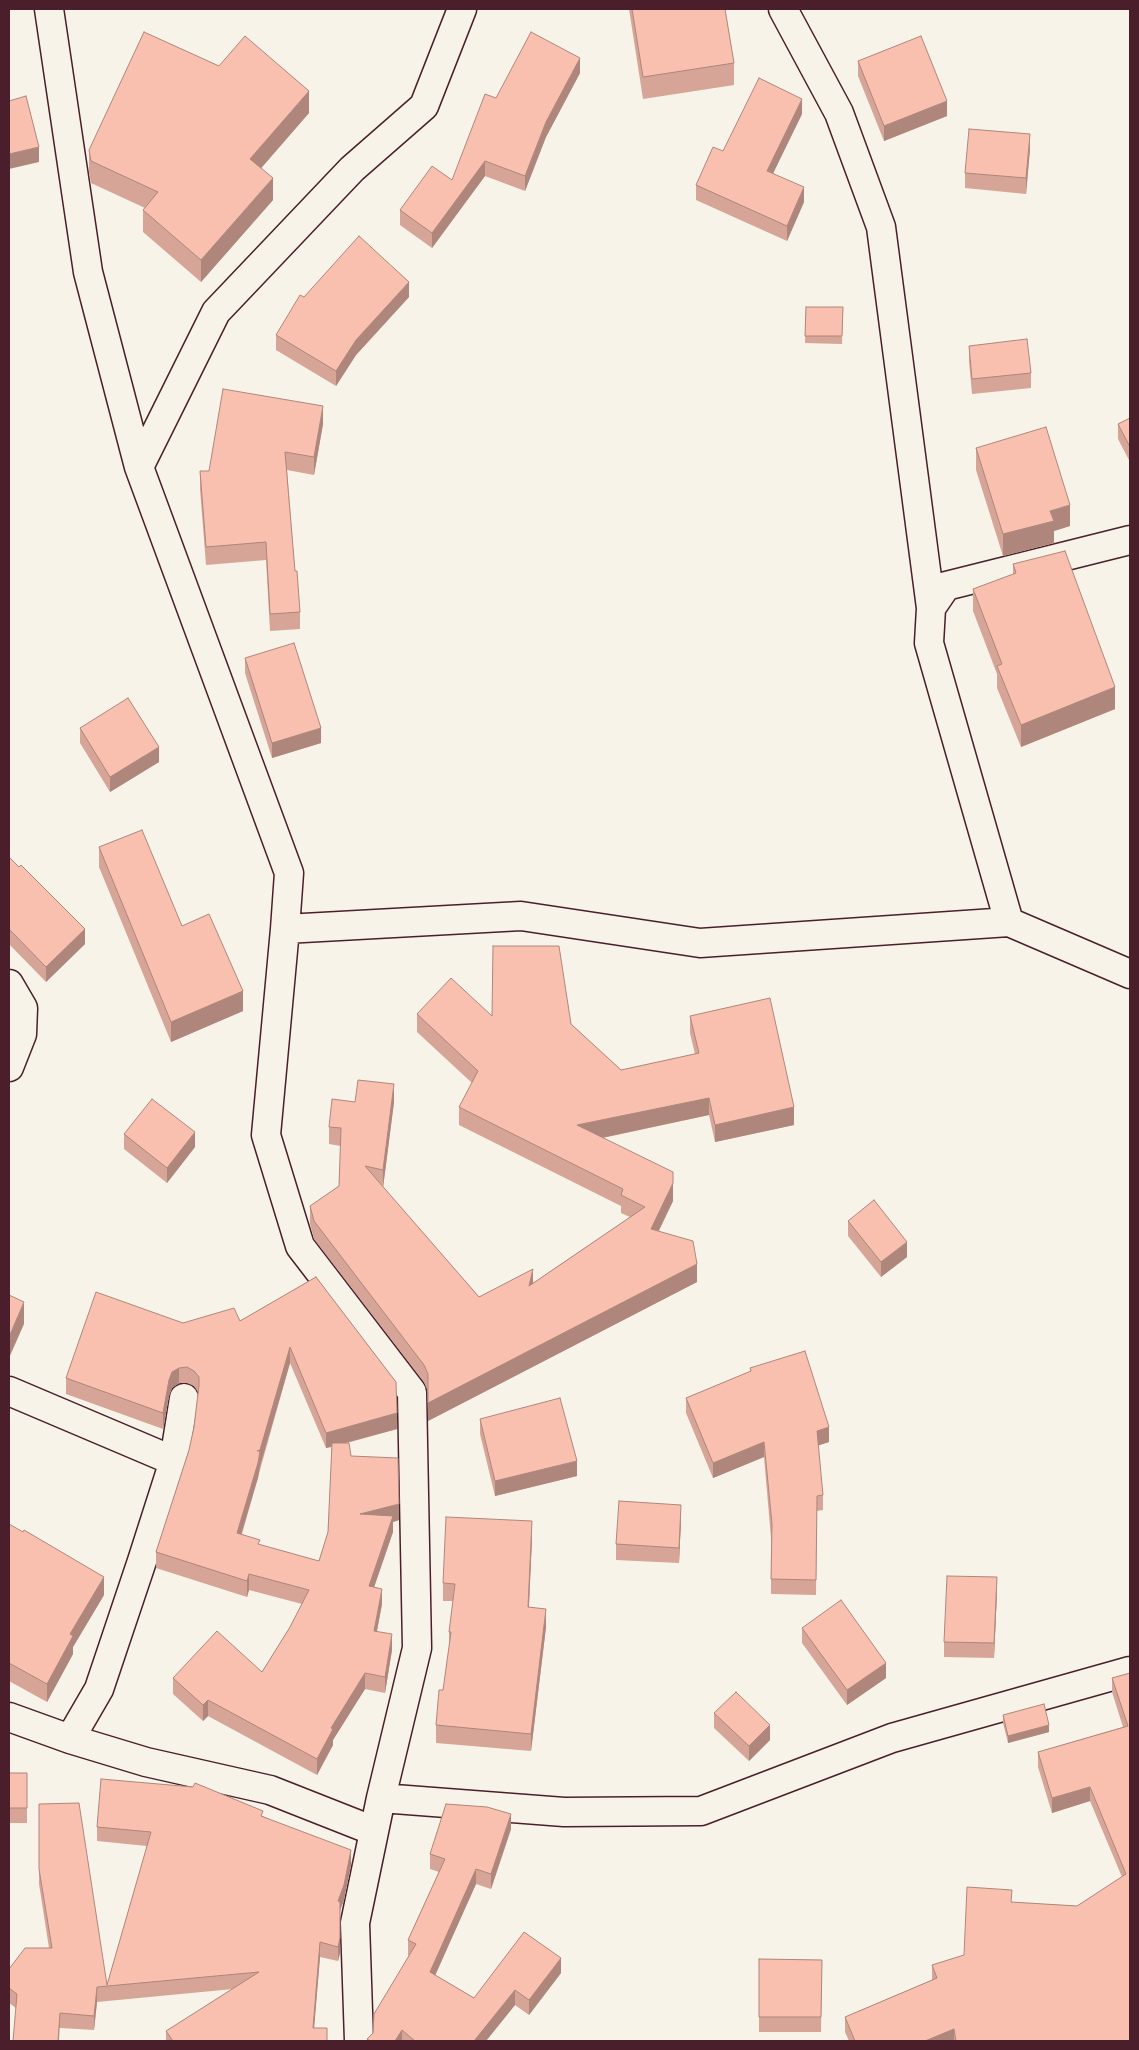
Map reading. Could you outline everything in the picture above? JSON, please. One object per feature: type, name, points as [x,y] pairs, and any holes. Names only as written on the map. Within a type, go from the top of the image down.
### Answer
[{"type":"street","points":[[49,9],[88,272],[139,467],[289,873],[286,929],[266,1135],[300,1246],[412,1392],[417,1648],[381,1798],[355,1923],[359,2041]]},
{"type":"street","points":[[139,467],[216,312],[352,169],[424,106],[462,9]]},
{"type":"street","points":[[782,9],[839,113],[881,227],[931,608],[929,642],[1008,922]]},
{"type":"street","points":[[931,608],[946,586],[1130,540]]},
{"type":"street","points":[[286,929],[521,916],[700,944],[1008,922],[1130,974]]},
{"type":"street","points":[[9,984],[23,1008],[22,1034],[9,1068]]},
{"type":"street","points":[[9,1391],[174,1461]]},
{"type":"street","points":[[70,1739],[99,1688],[174,1461],[184,1398]]},
{"type":"street","points":[[381,1798],[564,1812],[701,1811],[892,1738],[1130,1671]]},
{"type":"street","points":[[9,1717],[70,1739],[146,1762],[270,1790],[374,1831]]},
{"type":"building","points":[[632,9],[725,9],[734,63],[643,77]]},
{"type":"building","points":[[144,32],[219,66],[245,36],[309,91],[250,159],[273,178],[201,260],[143,210],[158,192],[91,161],[89,150]]},
{"type":"building","points":[[531,32],[580,58],[546,122],[525,176],[485,161],[432,233],[400,210],[432,166],[452,180],[485,94],[496,98]]},
{"type":"building","points":[[921,36],[947,101],[884,126],[858,61]]},
{"type":"building","points":[[759,78],[802,99],[767,171],[804,187],[787,226],[696,185],[713,147],[723,151]]},
{"type":"building","points":[[26,96],[39,147],[9,154],[9,101]]},
{"type":"building","points":[[969,129],[1030,134],[1026,178],[965,173]]},
{"type":"building","points":[[359,236],[409,282],[356,340],[336,371],[276,335],[300,295],[304,297]]},
{"type":"building","points":[[806,307],[843,307],[842,336],[805,336]]},
{"type":"building","points":[[1027,339],[1031,373],[972,379],[969,346]]},
{"type":"building","points":[[223,389],[323,406],[314,457],[285,452],[300,612],[270,614],[266,542],[206,547],[200,471],[209,471]]},
{"type":"building","points":[[1130,418],[1130,447],[1118,424]]},
{"type":"building","points":[[1046,427],[1070,505],[1050,511],[1054,521],[1003,534],[976,448]]},
{"type":"building","points":[[1065,551],[1115,687],[1021,725],[997,666],[1002,664],[973,589],[1016,573],[1013,564]]},
{"type":"building","points":[[294,643],[321,728],[272,743],[245,658]]},
{"type":"building","points":[[128,698],[159,747],[110,777],[80,728]]},
{"type":"building","points":[[142,830],[182,926],[209,914],[243,991],[171,1022],[99,847]]},
{"type":"building","points":[[9,857],[19,867],[21,865],[85,929],[46,967],[9,929]]},
{"type":"building","points":[[493,946],[559,946],[571,1024],[621,1070],[699,1053],[690,1016],[770,998],[794,1107],[715,1125],[709,1098],[577,1125],[673,1172],[673,1183],[651,1229],[693,1241],[697,1264],[428,1403],[428,1374],[424,1365],[314,1221],[310,1206],[339,1186],[341,1128],[329,1127],[332,1099],[355,1102],[358,1080],[394,1084],[383,1170],[365,1166],[479,1297],[533,1269],[529,1286],[645,1207],[621,1195],[623,1189],[459,1107],[478,1071],[417,1014],[451,978],[492,1016]]},
{"type":"building","points":[[152,1099],[195,1132],[167,1168],[124,1134]]},
{"type":"building","points":[[874,1200],[907,1242],[881,1262],[848,1221]]},
{"type":"building","points":[[316,1277],[396,1382],[397,1413],[326,1433],[290,1347],[260,1450],[257,1451],[260,1451],[258,1463],[237,1533],[260,1540],[258,1544],[319,1561],[328,1532],[332,1443],[349,1443],[351,1456],[398,1458],[399,1504],[360,1514],[393,1516],[369,1586],[382,1589],[374,1631],[392,1634],[385,1677],[365,1673],[331,1728],[333,1729],[317,1759],[208,1700],[203,1705],[173,1678],[217,1631],[262,1672],[290,1627],[309,1590],[249,1574],[247,1581],[156,1552],[189,1450],[194,1427],[199,1377],[187,1367],[179,1368],[172,1372],[163,1413],[66,1378],[96,1292],[183,1323],[234,1308],[240,1321]]},
{"type":"building","points":[[9,1295],[24,1302],[9,1337]]},
{"type":"building","points":[[805,1351],[829,1427],[817,1431],[823,1495],[817,1496],[816,1580],[771,1579],[772,1524],[764,1442],[713,1463],[686,1398],[751,1371],[750,1368]]},
{"type":"building","points":[[560,1398],[577,1461],[495,1481],[480,1419]]},
{"type":"building","points":[[619,1501],[681,1505],[679,1548],[616,1544]]},
{"type":"building","points":[[446,1517],[532,1521],[528,1607],[546,1609],[531,1734],[436,1725],[439,1690],[443,1690],[451,1632],[449,1632],[455,1584],[443,1583]]},
{"type":"building","points":[[9,1524],[23,1532],[24,1530],[104,1577],[70,1634],[73,1636],[47,1684],[9,1663]]},
{"type":"building","points":[[947,1576],[997,1577],[994,1643],[944,1642]]},
{"type":"building","points":[[841,1600],[886,1663],[847,1690],[802,1628]]},
{"type":"building","points":[[1130,1673],[1130,2041],[956,2041],[954,2029],[925,2041],[855,2041],[845,2017],[937,1978],[932,1965],[964,1955],[967,1887],[1012,1890],[1011,1902],[1077,1906],[1126,1874],[1090,1787],[1052,1798],[1038,1752],[1128,1726],[1112,1678]]},
{"type":"building","points":[[736,1692],[770,1725],[749,1746],[714,1713]]},
{"type":"building","points":[[1044,1704],[1049,1725],[1008,1736],[1003,1715]]},
{"type":"building","points":[[9,1773],[27,1773],[27,1808],[9,1808]]},
{"type":"building","points":[[101,1779],[193,1787],[195,1783],[263,1811],[261,1816],[351,1850],[344,1885],[338,1901],[340,1902],[340,1938],[338,1947],[320,1942],[313,2028],[327,2028],[327,2041],[173,2041],[166,2031],[259,1972],[97,1987],[94,2016],[60,2013],[58,2041],[13,2041],[17,1994],[9,1988],[9,1969],[25,1948],[52,1948],[39,1869],[39,1804],[79,1803],[107,1985],[151,1832],[97,1827]]},
{"type":"building","points":[[446,1804],[487,1807],[511,1814],[491,1874],[476,1869],[430,1972],[474,1998],[524,1932],[561,1958],[529,2000],[515,1990],[474,2041],[415,2041],[402,2030],[395,2041],[370,2041],[367,2039],[373,2033],[374,2014],[416,1944],[408,1940],[445,1859],[430,1854]]},
{"type":"building","points":[[759,1959],[822,1960],[821,2017],[759,2017]]}]
